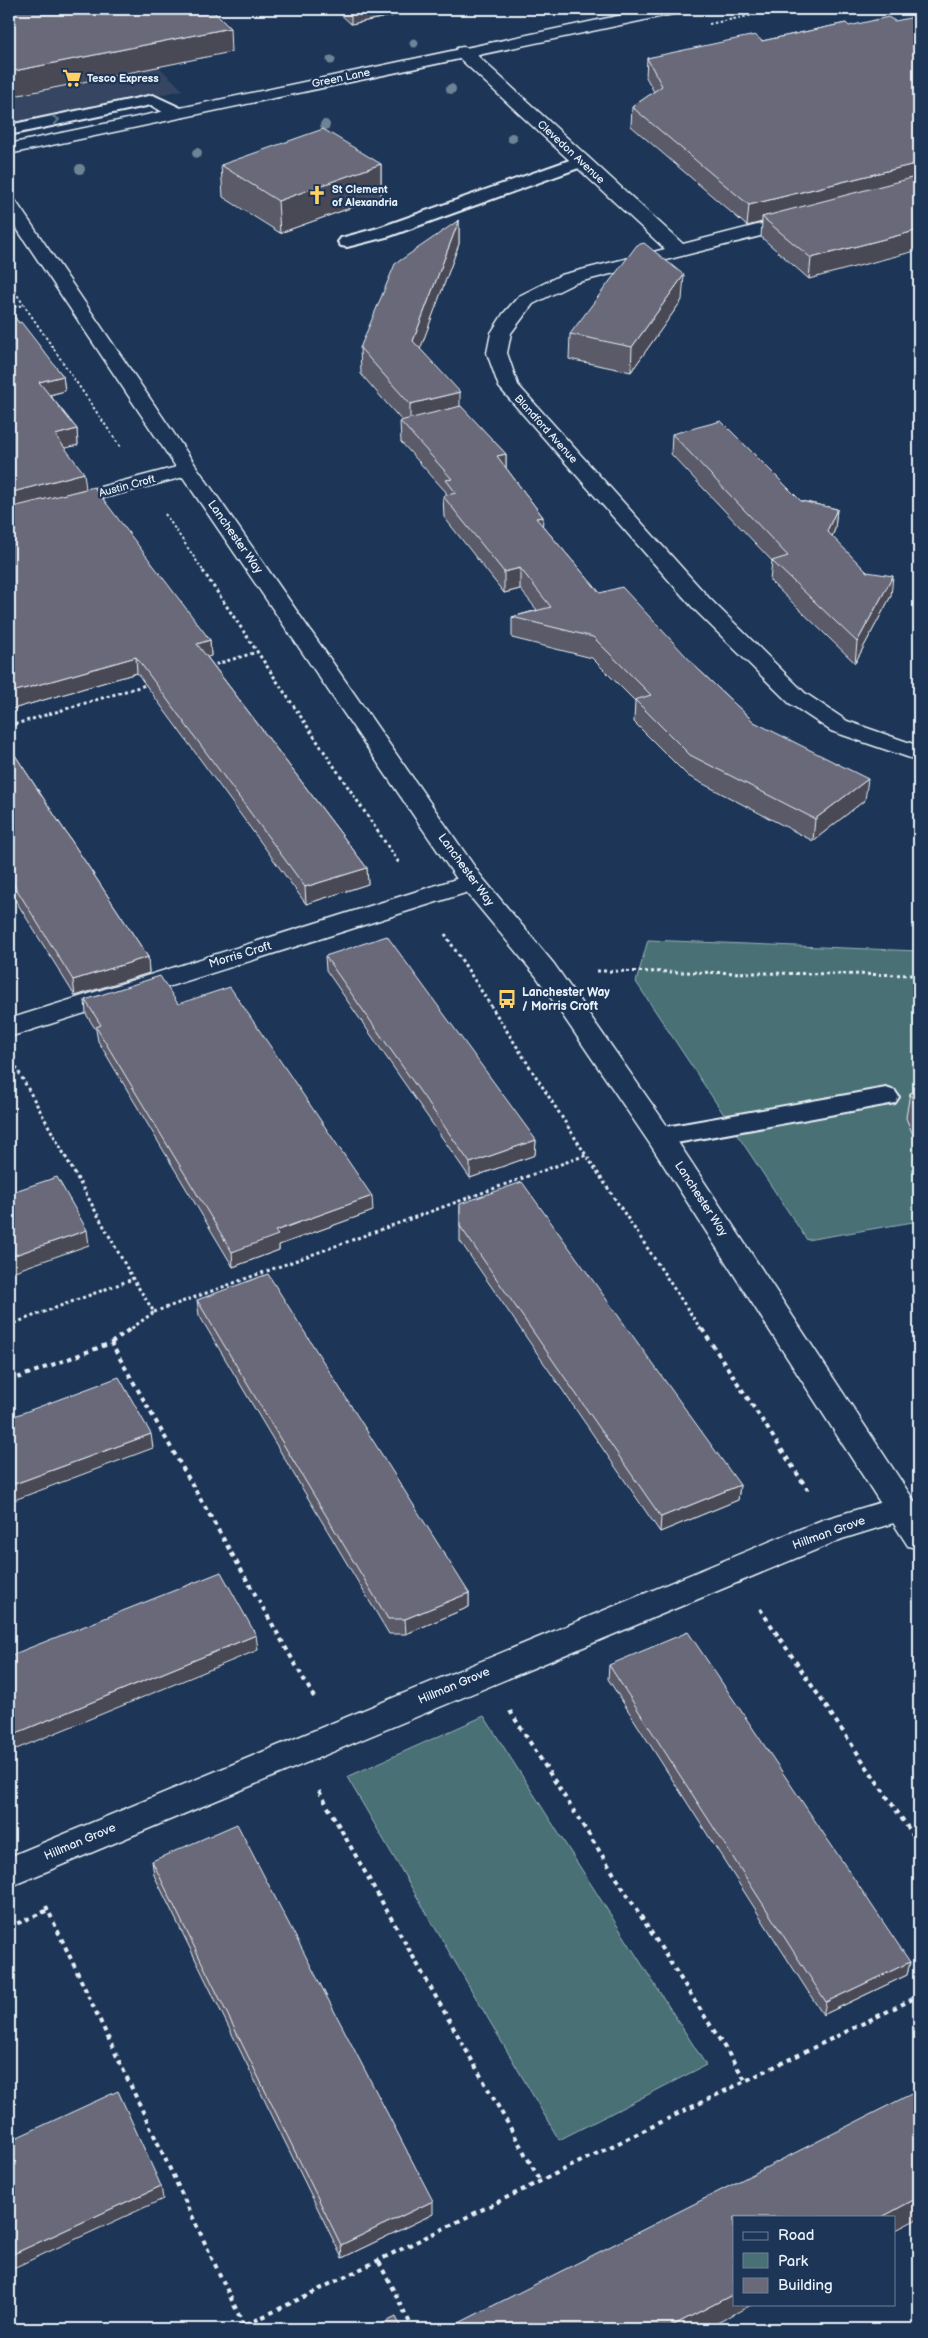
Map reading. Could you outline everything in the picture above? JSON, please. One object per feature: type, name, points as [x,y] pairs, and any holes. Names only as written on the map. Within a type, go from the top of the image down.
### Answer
[{"type":"street","name":"Green Lane","points":[[9,148],[673,9]]},
{"type":"street","name":"Clevedon Avenue","points":[[463,52],[679,251]]},
{"type":"street","name":"Lanchester Way","points":[[9,204],[188,470],[472,882],[545,970],[660,1137],[919,1537]]},
{"type":"street","name":"Blandford Avenue","points":[[814,216],[568,279],[526,300],[510,318],[501,333],[497,353],[509,387],[702,604],[797,698],[839,726],[919,754]]},
{"type":"street","name":"Austin Croft","points":[[9,517],[188,470]]},
{"type":"street","name":"Morris Croft","points":[[9,1028],[472,882]]},
{"type":"street","name":"Hillman Grove","points":[[18,1868],[834,1529],[902,1508]]},
{"type":"lane","points":[[9,130],[153,100],[177,113]]},
{"type":"lane","points":[[347,242],[384,232],[581,161]]},
{"type":"lane","points":[[660,1137],[886,1098]]},
{"type":"path","points":[[9,283],[423,898],[586,1155],[834,1529]]},
{"type":"path","points":[[9,308],[24,304]]},
{"type":"path","points":[[210,666],[257,652]]},
{"type":"path","points":[[9,726],[152,683]]},
{"type":"path","points":[[545,970],[919,975]]},
{"type":"path","points":[[14,1062],[133,1280],[154,1312]]},
{"type":"path","points":[[9,1381],[111,1343],[154,1312],[586,1155]]},
{"type":"path","points":[[9,1324],[133,1280]]},
{"type":"path","points":[[111,1343],[336,1735]]},
{"type":"path","points":[[734,1570],[818,1699],[919,1844]]},
{"type":"path","points":[[486,1673],[746,2081]]},
{"type":"path","points":[[296,1752],[541,2182]]},
{"type":"path","points":[[18,1868],[48,1910],[244,2326]]},
{"type":"path","points":[[9,1927],[48,1910]]},
{"type":"path","points":[[238,2329],[379,2262],[919,1996]]},
{"type":"path","points":[[379,2262],[413,2329]]},
{"type":"shaded area","points":[[9,9],[98,9],[183,90],[9,127]]},
{"type":"green space","points":[[648,940],[919,951],[919,1221],[807,1240],[636,982]]},
{"type":"green space","points":[[484,1716],[706,2065],[559,2140],[347,1777]]},
{"type":"building","points":[[9,9],[211,9],[230,28],[9,72]]},
{"type":"building","points":[[919,16],[919,163],[749,205],[632,107],[662,86],[647,58],[755,35],[762,41],[846,23],[849,26],[888,17],[895,21]]},
{"type":"building","points":[[323,129],[381,164],[278,201],[221,165]]},
{"type":"building","points":[[919,176],[919,230],[811,258],[762,217]]},
{"type":"building","points":[[459,220],[413,341],[460,392],[410,404],[360,348],[395,264]]},
{"type":"building","points":[[644,243],[684,275],[632,347],[570,334],[637,245]]},
{"type":"building","points":[[9,309],[63,376],[39,382],[77,429],[55,435],[84,473],[9,493]]},
{"type":"building","points":[[461,406],[506,454],[497,456],[543,517],[536,518],[600,593],[622,587],[698,669],[754,722],[868,779],[815,819],[690,755],[635,700],[651,695],[593,637],[512,617],[551,607],[520,568],[504,572],[443,496],[456,493],[446,480],[452,479],[400,421]]},
{"type":"building","points":[[721,421],[801,501],[837,509],[827,531],[867,572],[893,576],[857,642],[772,561],[788,556],[672,434]]},
{"type":"building","points":[[94,487],[210,640],[197,644],[367,868],[305,887],[136,657],[9,693],[9,508]]},
{"type":"building","points":[[9,746],[148,957],[73,980],[9,877]]},
{"type":"building","points":[[387,936],[536,1140],[470,1163],[325,956]]},
{"type":"building","points":[[160,976],[178,1004],[230,987],[372,1196],[275,1231],[278,1235],[232,1252],[96,1027],[101,1025],[85,1000]]},
{"type":"building","points":[[919,1092],[919,1115],[910,1093]]},
{"type":"building","points":[[57,1177],[87,1230],[9,1257],[9,1193]]},
{"type":"building","points":[[522,1182],[740,1485],[661,1517],[460,1226],[460,1204]]},
{"type":"building","points":[[268,1274],[469,1593],[405,1619],[388,1619],[197,1300]]},
{"type":"building","points":[[119,1377],[151,1434],[9,1486],[9,1418]]},
{"type":"building","points":[[221,1572],[256,1635],[9,1736],[9,1656]]},
{"type":"building","points":[[688,1632],[910,1962],[826,2002],[609,1665]]},
{"type":"building","points":[[237,1824],[433,2201],[341,2245],[152,1861]]},
{"type":"building","points":[[919,2090],[919,2197],[884,2216],[733,2216],[733,2295],[666,2329],[447,2329]]},
{"type":"building","points":[[118,2091],[161,2186],[9,2256],[9,2141]]},
{"type":"building","points":[[396,2317],[402,2329],[371,2329]]},
{"type":"place","name":"Tesco Express","points":[[72,78]]},
{"type":"place","name":"St Clement of Alexandria","points":[[317,195]]},
{"type":"place","name":"Lanchester Way / Morris Croft","points":[[507,999]]}]
